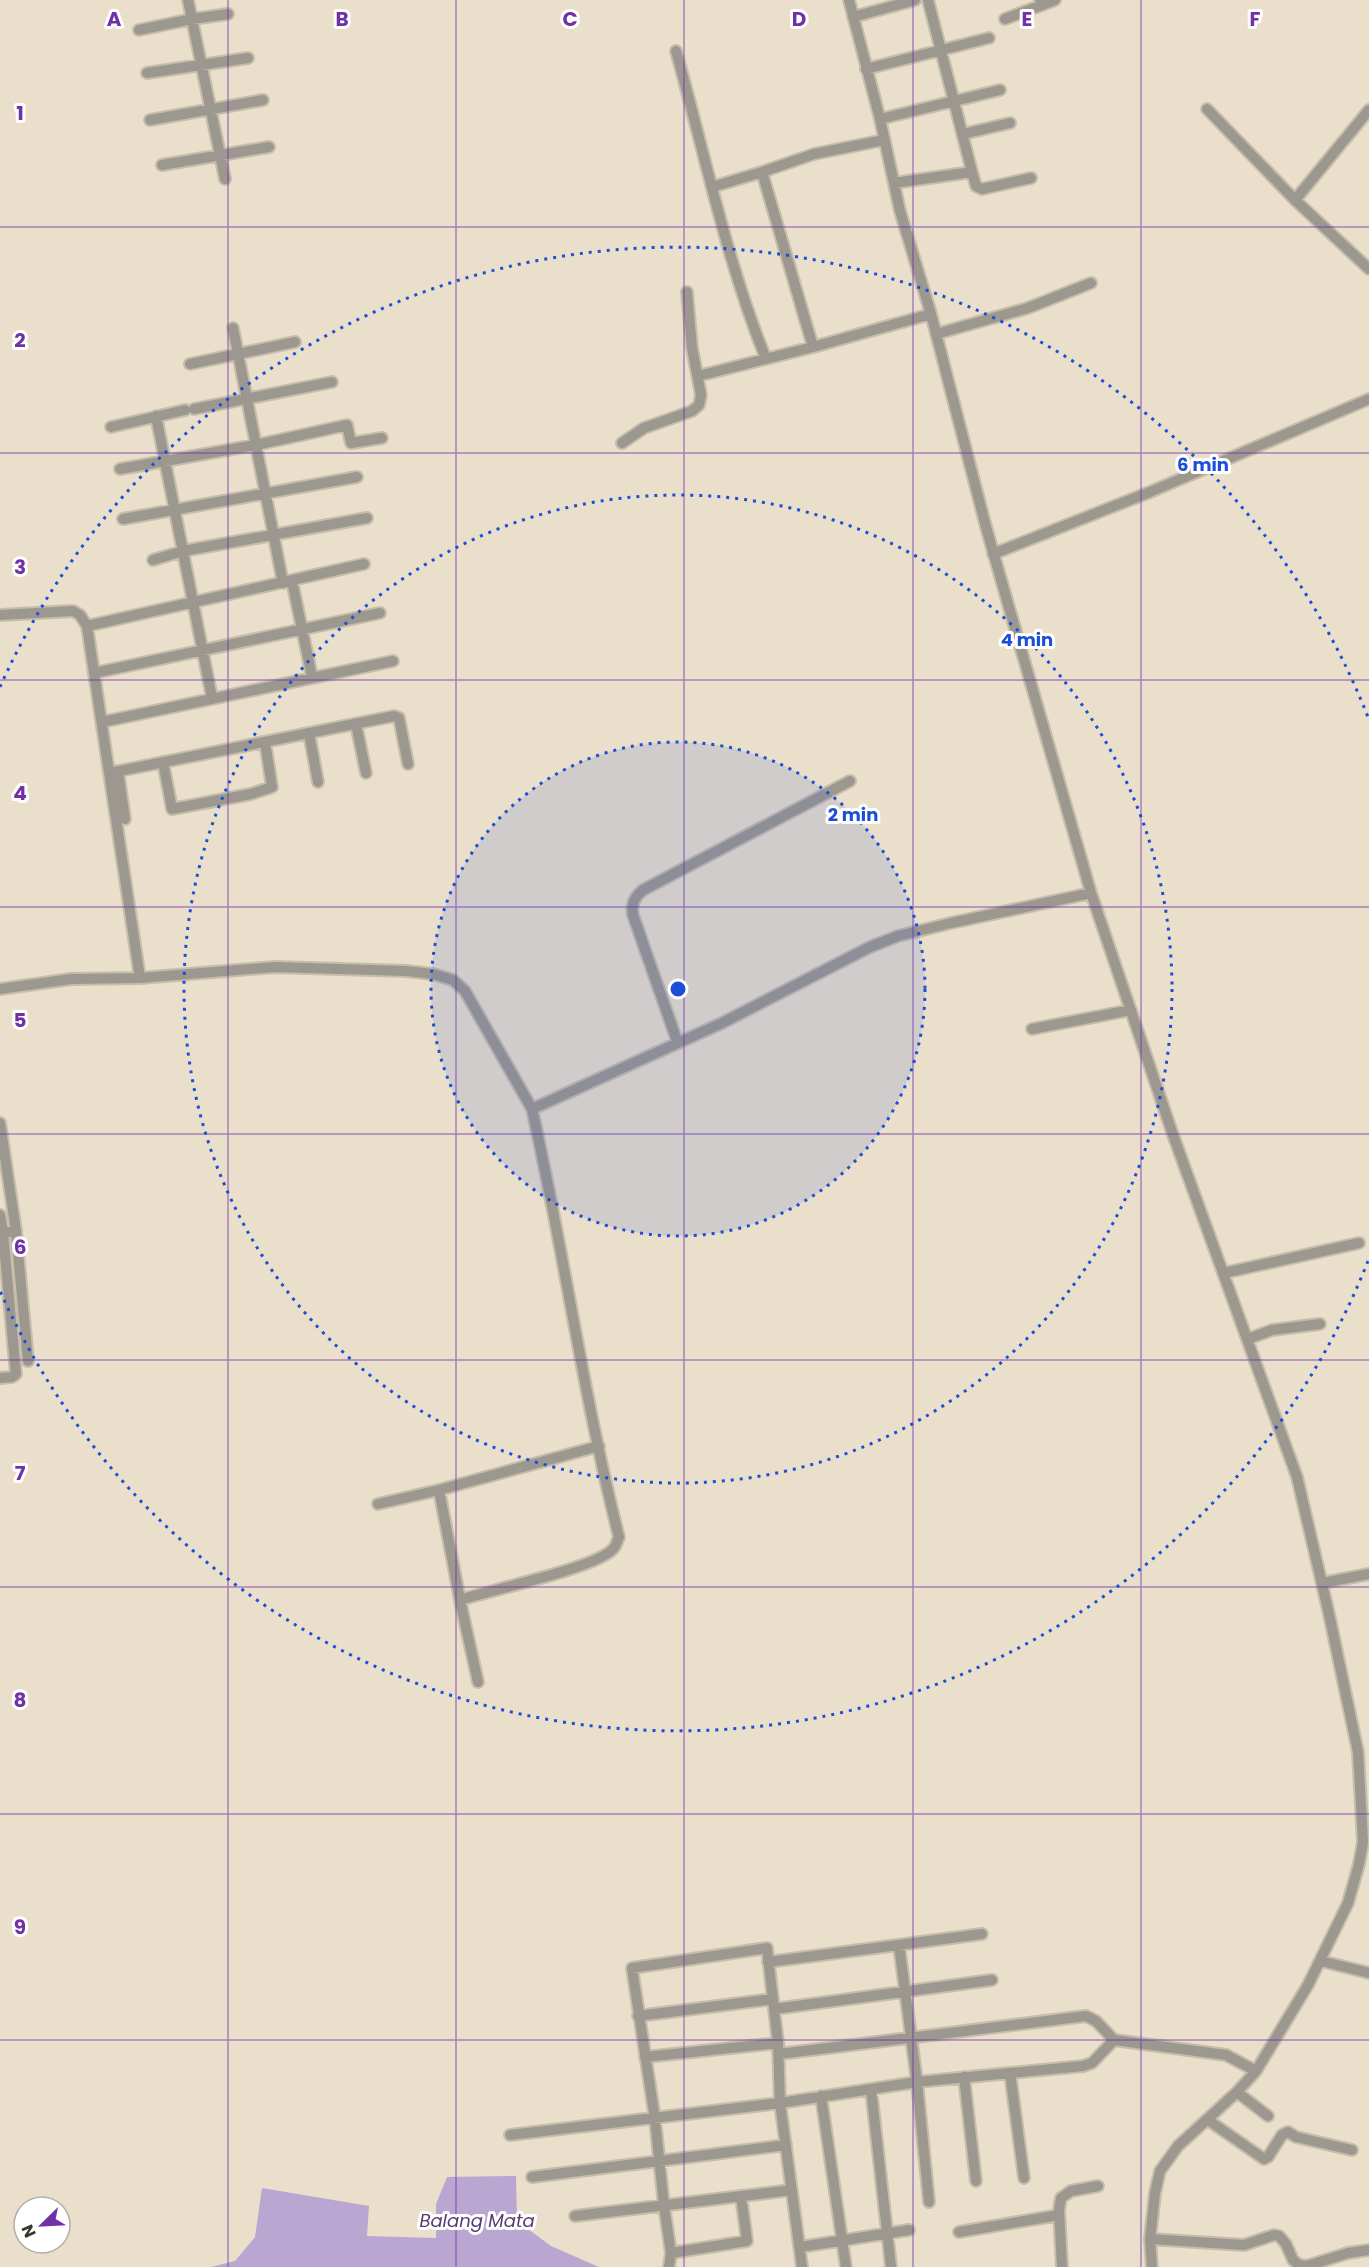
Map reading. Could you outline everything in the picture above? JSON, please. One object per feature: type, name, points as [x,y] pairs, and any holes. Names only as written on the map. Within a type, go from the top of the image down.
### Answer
[{"type":"street","points":[[188,0],[225,178]]},
{"type":"street","points":[[849,0],[894,183],[931,314],[993,554],[1090,893],[1172,1132],[1294,1467],[1322,1583],[1358,1752],[1363,1842],[1354,1886],[1321,1961],[1256,2071],[1238,2092],[1178,2146],[1160,2171],[1150,2239],[1152,2267]]},
{"type":"street","points":[[853,17],[915,0]]},
{"type":"street","points":[[928,0],[976,186],[982,189],[1030,178]]},
{"type":"street","points":[[1005,19],[1041,2],[1055,0]]},
{"type":"street","points":[[139,30],[228,14]]},
{"type":"street","points":[[866,69],[989,38]]},
{"type":"street","points":[[676,51],[734,270],[750,320],[766,359]]},
{"type":"street","points":[[147,73],[248,58]]},
{"type":"street","points":[[880,119],[1000,90]]},
{"type":"street","points":[[150,120],[263,100]]},
{"type":"street","points":[[1208,109],[1295,200],[1369,269]]},
{"type":"street","points":[[1295,200],[1369,110]]},
{"type":"street","points":[[963,134],[1010,123]]},
{"type":"street","points":[[712,187],[814,154],[884,140]]},
{"type":"street","points":[[162,165],[269,147]]},
{"type":"street","points":[[762,172],[813,347]]},
{"type":"street","points":[[894,183],[972,172]]},
{"type":"street","points":[[936,334],[1028,308],[1091,283]]},
{"type":"street","points":[[622,443],[654,423],[697,408],[700,400],[698,376],[692,348],[687,292]]},
{"type":"street","points":[[698,376],[931,314]]},
{"type":"street","points":[[233,328],[274,536],[302,629],[312,677]]},
{"type":"street","points":[[190,364],[295,342]]},
{"type":"street","points":[[111,427],[189,409],[332,382]]},
{"type":"street","points":[[993,554],[1150,492],[1369,399]]},
{"type":"street","points":[[156,416],[212,698]]},
{"type":"street","points":[[120,470],[256,445],[347,425],[351,443],[382,438]]},
{"type":"street","points":[[123,519],[357,477]]},
{"type":"street","points":[[153,560],[183,551],[367,518]]},
{"type":"street","points":[[87,626],[364,564]]},
{"type":"street","points":[[0,615],[73,611],[80,615],[87,626],[102,722],[125,819]]},
{"type":"street","points":[[94,673],[380,613]]},
{"type":"street","points":[[102,722],[393,661]]},
{"type":"street","points":[[113,772],[394,716],[399,718],[408,764]]},
{"type":"street","points":[[356,724],[366,773]]},
{"type":"street","points":[[309,733],[318,782]]},
{"type":"street","points":[[163,762],[172,809],[252,794],[272,787],[265,742]]},
{"type":"street","points":[[113,772],[140,978]]},
{"type":"street","points":[[676,1041],[633,915],[631,906],[634,899],[662,880],[850,780]]},
{"type":"street","points":[[532,1109],[676,1041],[748,1010],[828,968],[898,936],[951,922],[1090,893]]},
{"type":"street","points":[[0,989],[71,979],[140,978],[275,967],[406,971],[433,974],[453,980],[465,991],[532,1109],[550,1187],[591,1411],[619,1537],[612,1550],[604,1556],[572,1569],[460,1600]]},
{"type":"street","points":[[1032,1029],[1131,1010]]},
{"type":"street","points":[[0,1123],[16,1231],[28,1361]]},
{"type":"street","points":[[0,1215],[16,1374],[0,1378]]},
{"type":"street","points":[[3,1233],[16,1231]]},
{"type":"street","points":[[1224,1272],[1359,1243]]},
{"type":"street","points":[[1248,1339],[1272,1330],[1320,1324]]},
{"type":"street","points":[[378,1504],[439,1490],[599,1446]]},
{"type":"street","points":[[439,1490],[478,1682]]},
{"type":"street","points":[[1322,1583],[1369,1574]]},
{"type":"street","points":[[768,1962],[982,1934]]},
{"type":"street","points":[[899,1945],[917,2082],[929,2202]]},
{"type":"street","points":[[669,2267],[671,2253],[663,2206],[655,2119],[632,1968],[767,1948],[778,2049],[780,2103],[802,2267]]},
{"type":"street","points":[[1321,1961],[1369,1973]]},
{"type":"street","points":[[638,2016],[905,1991],[992,1980]]},
{"type":"street","points":[[645,2057],[778,2049],[911,2037],[1086,2016],[1096,2021],[1114,2040],[1230,2056],[1256,2071]]},
{"type":"street","points":[[510,2135],[780,2103],[917,2082],[1089,2064],[1114,2040]]},
{"type":"street","points":[[1010,2073],[1024,2178]]},
{"type":"street","points":[[964,2078],[976,2181]]},
{"type":"street","points":[[871,2088],[891,2267]]},
{"type":"street","points":[[1238,2092],[1268,2116]]},
{"type":"street","points":[[821,2096],[846,2267]]},
{"type":"street","points":[[1208,2120],[1264,2159],[1268,2157],[1282,2135],[1288,2132],[1296,2137],[1352,2150]]},
{"type":"street","points":[[532,2177],[786,2145]]},
{"type":"street","points":[[1062,2267],[1059,2215],[1062,2198],[1066,2193],[1098,2186]]},
{"type":"street","points":[[575,2216],[792,2190]]},
{"type":"street","points":[[671,2253],[747,2241],[741,2196]]},
{"type":"street","points":[[959,2232],[1059,2215]]},
{"type":"street","points":[[800,2247],[909,2230]]},
{"type":"street","points":[[1150,2239],[1244,2245],[1274,2235],[1279,2236],[1286,2244],[1293,2260],[1299,2265],[1306,2266],[1348,2253],[1369,2250]]},
{"type":"water","name":"Balang Mata","points":[[516,2176],[517,2221],[551,2246],[599,2267],[211,2267],[235,2261],[255,2237],[262,2188],[369,2206],[367,2236],[436,2238],[436,2204],[447,2177]]}]
